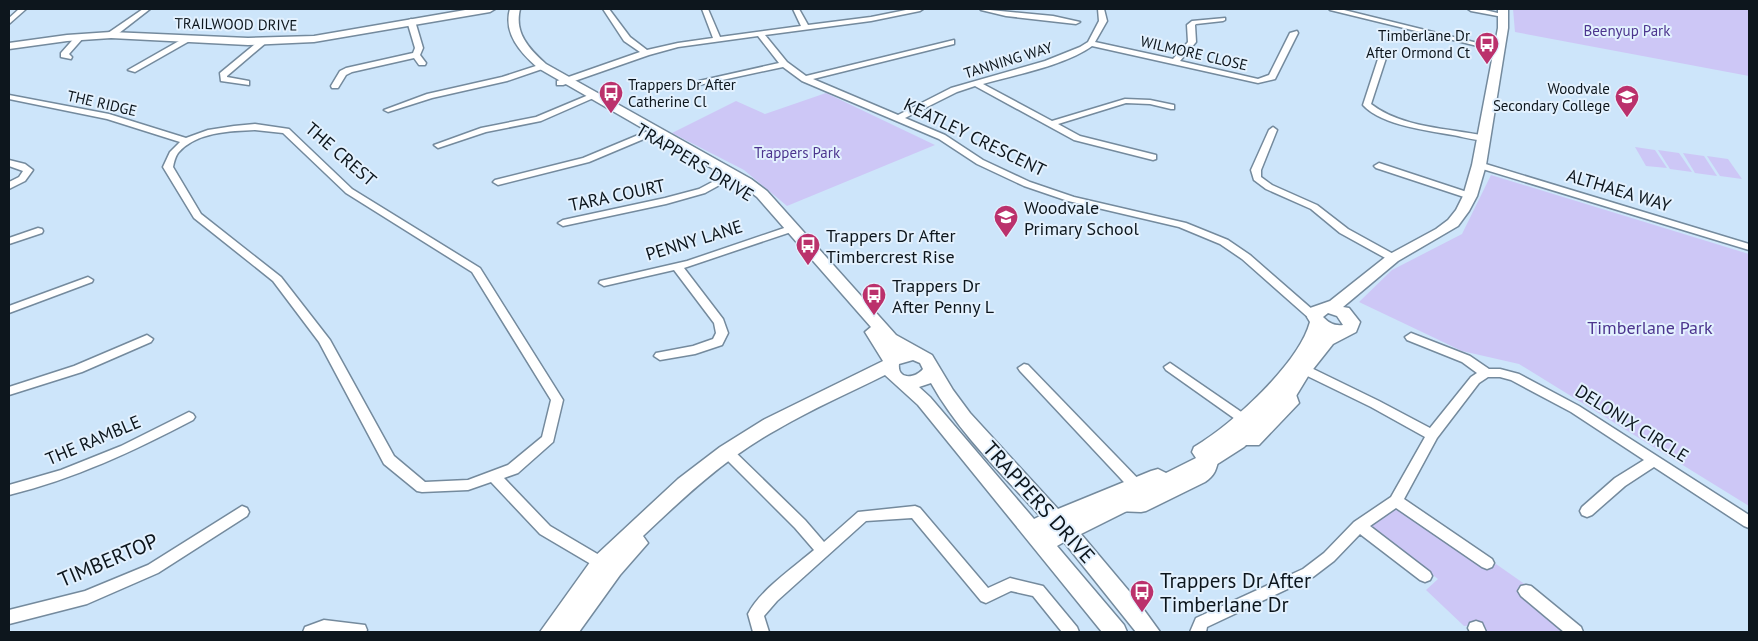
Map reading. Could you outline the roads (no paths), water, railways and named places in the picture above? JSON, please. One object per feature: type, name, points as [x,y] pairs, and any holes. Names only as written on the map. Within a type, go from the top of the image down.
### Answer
[{"type":"main road","name":"TRAPPERS DRIVE","points":[[507,9],[513,42],[519,53],[538,67],[591,98],[730,175],[756,197],[790,229],[882,342],[895,372]]},
{"type":"main road","points":[[1479,165],[1503,12]]},
{"type":"street","points":[[9,22],[23,9]]},
{"type":"street","points":[[111,35],[147,9]]},
{"type":"street","name":"TRAILWOOD DRIVE","points":[[9,46],[111,35],[263,42],[341,35],[411,21],[490,9]]},
{"type":"street","points":[[606,9],[627,39],[646,53]]},
{"type":"street","points":[[705,9],[718,39]]},
{"type":"street","points":[[796,9],[805,28]]},
{"type":"street","points":[[564,82],[646,53],[678,45],[871,19],[920,9]]},
{"type":"street","points":[[983,9],[1016,17],[1055,17],[1076,22]]},
{"type":"street","points":[[1091,43],[1103,21],[1101,9]]},
{"type":"street","points":[[1332,9],[1498,49]]},
{"type":"street","points":[[1471,9],[1503,12]]},
{"type":"street","points":[[1174,63],[1192,42],[1191,25],[1194,22],[1223,18]]},
{"type":"street","points":[[411,21],[419,48],[416,55]]},
{"type":"street","name":"WILMORE CLOSE","points":[[1091,43],[1239,78],[1264,80],[1272,77],[1294,33]]},
{"type":"street","name":"KEATLEY CRESCENT","points":[[760,34],[784,64],[805,79],[942,137],[980,162],[1027,184],[1071,199],[1182,225],[1213,237],[1234,248],[1292,299],[1320,314]]},
{"type":"street","points":[[68,57],[64,55],[66,50],[80,37]]},
{"type":"street","points":[[132,70],[188,39]]},
{"type":"street","points":[[246,82],[224,79],[223,75],[263,42]]},
{"type":"street","points":[[805,79],[951,42]]},
{"type":"street","name":"TANNING WAY","points":[[898,119],[954,90],[1048,63],[1083,50],[1091,43]]},
{"type":"street","points":[[416,55],[422,63]]},
{"type":"street","points":[[335,86],[343,74],[349,70],[416,55]]},
{"type":"street","points":[[1382,58],[1367,105],[1372,112],[1482,138]]},
{"type":"street","points":[[702,83],[784,64]]},
{"type":"street","points":[[388,110],[430,96],[504,79],[538,67]]},
{"type":"street","points":[[976,84],[1077,138],[1153,157]]},
{"type":"street","name":"THE RIDGE","points":[[9,97],[109,118],[187,141]]},
{"type":"street","points":[[438,145],[484,130],[538,119],[591,98]]},
{"type":"street","points":[[1051,124],[1125,101],[1150,102],[1171,107]]},
{"type":"street","name":"THE CREST","points":[[256,127],[286,131],[349,191],[476,270],[557,400],[548,439],[513,469],[468,485],[422,487],[389,460],[324,340],[277,279],[197,216],[168,167],[173,153],[187,141],[234,128],[256,127]]},
{"type":"street","points":[[1273,130],[1256,170],[1257,178],[1269,187],[1314,207],[1344,230],[1393,258]]},
{"type":"street","points":[[498,182],[586,160],[653,132]]},
{"type":"street","points":[[9,163],[22,166],[28,170],[22,179],[9,186]]},
{"type":"street","points":[[1320,314],[1336,305],[1354,288],[1393,258],[1452,223],[1470,196],[1479,165]]},
{"type":"street","name":"ALTHAEA WAY","points":[[1479,165],[1749,247]]},
{"type":"street","points":[[1379,166],[1470,196]]},
{"type":"street","name":"TARA COURT","points":[[563,223],[666,202],[702,191],[730,175]]},
{"type":"street","name":"PENNY LANE","points":[[604,283],[677,266],[790,229]]},
{"type":"street","name":"TRAPPERS DRIVE","points":[[790,229],[890,339],[928,361],[958,411],[1076,542],[1149,632]]},
{"type":"street","points":[[9,241],[38,231]]},
{"type":"street","points":[[660,356],[695,350],[718,342],[722,333],[719,322],[677,266]]},
{"type":"street","points":[[1037,536],[1212,458],[1237,442],[1279,384],[1346,324],[1359,295],[1374,274]]},
{"type":"street","points":[[9,310],[88,280]]},
{"type":"street","points":[[1320,314],[1332,330],[1346,324]]},
{"type":"street","points":[[1237,442],[1254,442],[1264,434],[1292,403],[1290,392],[1298,367],[1317,330],[1320,314]]},
{"type":"street","name":"DELONIX CIRCLE","points":[[1411,337],[1466,359],[1486,373],[1507,375],[1528,384],[1587,416],[1749,522]]},
{"type":"street","points":[[9,391],[78,369],[147,339]]},
{"type":"street","points":[[551,632],[606,566],[730,455],[825,405],[884,381],[895,372],[903,355],[918,355]]},
{"type":"street","points":[[1170,367],[1250,424]]},
{"type":"street","points":[[1298,367],[1375,404],[1432,436]]},
{"type":"street","points":[[1024,368],[1140,489]]},
{"type":"street","points":[[895,372],[921,382],[927,378],[932,370]]},
{"type":"street","name":"TRAPPERS DRIVE","points":[[895,372],[924,401],[1116,632]]},
{"type":"street","points":[[1198,632],[1201,623],[1308,573],[1329,557],[1359,526],[1396,501],[1432,436],[1474,380],[1486,373]]},
{"type":"street","points":[[1112,510],[1167,472],[1250,424],[1290,392]]},
{"type":"street","name":"THE RAMBLE","points":[[9,490],[64,474],[126,449],[189,417]]},
{"type":"street","points":[[730,455],[800,524],[823,551]]},
{"type":"street","points":[[1060,526],[1124,506],[1141,508],[1209,472],[1212,458]]},
{"type":"street","points":[[1587,511],[1620,482],[1655,460]]},
{"type":"street","points":[[494,476],[545,530],[606,566]]},
{"type":"street","points":[[1396,501],[1487,563]]},
{"type":"street","name":"TIMBERTOP","points":[[9,617],[87,597],[153,569],[242,512]]},
{"type":"street","points":[[761,632],[756,614],[772,596],[863,516],[915,512],[986,596],[1010,584],[1038,591],[1071,632]]},
{"type":"street","points":[[1359,526],[1425,576]]},
{"type":"street","points":[[566,632],[606,566]]},
{"type":"street","points":[[1526,591],[1575,632]]},
{"type":"street","points":[[311,632],[324,627],[359,630]]},
{"type":"place","name":"Timberlane Dr After Ormond Ct","points":[[1487,65]]},
{"type":"place","name":"Trappers Dr After Catherine Cl","points":[[611,114]]},
{"type":"place","name":"Woodvale Secondary College","points":[[1627,118]]},
{"type":"place","name":"Woodvale Primary School","points":[[1006,238]]},
{"type":"place","name":"Trappers Dr After Timbercrest Rise","points":[[808,266]]},
{"type":"place","name":"Trappers Dr After Penny L","points":[[874,316]]},
{"type":"place","name":"Trappers Dr After Timberlane Dr","points":[[1142,613]]},
{"type":"park label","name":"Beenyup Park","points":[[1627,30]]},
{"type":"park label","name":"Trappers Park","points":[[797,152]]},
{"type":"park label","name":"Timberlane Park","points":[[1650,327]]}]
